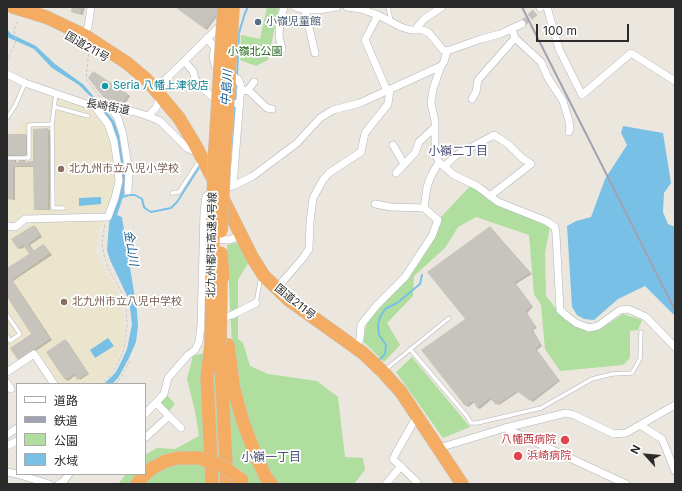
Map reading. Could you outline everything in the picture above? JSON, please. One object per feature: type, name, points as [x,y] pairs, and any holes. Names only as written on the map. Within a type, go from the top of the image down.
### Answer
[{"type":"highway","name":"北九州都市高速4号線","points":[[224,7],[214,165],[219,345],[227,484]]},
{"type":"highway","name":"北九州都市高速4号線","points":[[217,484],[212,400],[219,345],[224,158],[233,7]]},
{"type":"highway","name":"国道211号","points":[[7,12],[19,10],[48,26],[84,41],[160,95],[179,118],[201,156],[252,257],[264,276],[289,300],[356,347],[382,372],[401,392],[462,484]]},
{"type":"highway","points":[[212,484],[207,378],[219,345]]},
{"type":"highway","points":[[219,345],[243,422],[265,476],[271,484]]},
{"type":"highway","points":[[146,473],[154,467],[166,461],[178,458],[199,462],[208,468],[241,483]]},
{"type":"highway","points":[[146,484],[160,471],[175,465],[199,462]]},
{"type":"highway","points":[[137,484],[144,475]]},
{"type":"street","points":[[84,41],[91,7]]},
{"type":"street","points":[[148,116],[156,108],[166,79],[239,7]]},
{"type":"street","points":[[281,46],[278,36],[284,7]]},
{"type":"street","points":[[295,7],[305,10],[318,10],[337,7]]},
{"type":"street","points":[[347,7],[361,9],[378,15],[411,30],[424,30],[429,33],[443,50],[447,51],[512,29],[522,24]]},
{"type":"street","points":[[415,30],[424,19],[442,7]]},
{"type":"street","points":[[543,7],[559,49],[582,95],[631,53],[675,81]]},
{"type":"street","points":[[305,10],[315,53]]},
{"type":"street","points":[[276,289],[309,249],[313,198],[323,180],[329,173],[361,152],[365,134],[388,104],[388,91],[366,40],[378,15]]},
{"type":"street","points":[[512,29],[515,38],[541,62],[548,78],[563,101],[569,121],[569,132]]},
{"type":"street","points":[[208,38],[215,48],[213,57],[215,65],[238,80],[244,90],[267,108],[272,109]]},
{"type":"street","points":[[472,99],[476,92],[478,80],[515,38]]},
{"type":"street","points":[[447,51],[433,89],[431,103],[435,121],[435,152],[441,164],[454,175],[477,186],[498,202],[546,221],[554,227],[556,234],[560,310],[568,317],[589,328],[598,326],[620,310],[628,309],[646,317],[675,347]]},
{"type":"street","points":[[184,61],[193,71],[195,80],[201,88],[215,99],[223,102],[239,104]]},
{"type":"street","points":[[146,413],[164,394],[168,378],[180,363],[198,347],[201,325],[203,239],[206,196],[218,189],[233,186],[253,176],[282,155],[320,118],[333,110],[360,103],[441,66]]},
{"type":"street","name":"長崎街道","points":[[7,74],[25,83],[95,107],[135,112],[160,121],[187,148],[201,156]]},
{"type":"street","points":[[233,186],[239,104],[244,90],[254,82]]},
{"type":"street","points":[[7,226],[15,227],[25,219],[108,217],[119,181],[117,161],[114,141],[108,124],[95,107]]},
{"type":"street","points":[[110,109],[118,118],[124,140],[129,172],[128,191]]},
{"type":"street","points":[[396,173],[415,153],[419,142],[435,127]]},
{"type":"street","points":[[424,208],[431,176],[441,164],[494,135],[508,144],[522,158],[531,164],[490,196]]},
{"type":"street","points":[[393,146],[404,164]]},
{"type":"street","points":[[356,347],[360,339],[361,325],[377,305],[405,277],[432,236],[438,220],[424,208],[391,207],[374,204]]},
{"type":"street","points":[[203,239],[229,240],[241,235]]},
{"type":"street","points":[[201,325],[232,315],[256,303]]},
{"type":"street","points":[[7,372],[34,354],[53,383]]},
{"type":"street","points":[[156,403],[181,428]]},
{"type":"street","points":[[439,448],[505,428],[566,413],[574,415],[614,434],[626,433],[675,405]]},
{"type":"street","points":[[146,437],[169,416]]},
{"type":"street","points":[[417,416],[394,459],[418,483]]},
{"type":"street","points":[[640,425],[662,439],[675,471]]},
{"type":"street","points":[[505,428],[626,484]]},
{"type":"street","points":[[7,435],[16,429]]},
{"type":"street","points":[[7,446],[16,442]]},
{"type":"street","points":[[386,484],[401,466]]},
{"type":"street","points":[[22,475],[25,484]]},
{"type":"street","points":[[22,475],[49,484]]},
{"type":"street","points":[[59,484],[63,482],[68,475]]},
{"type":"lane","points":[[388,7],[391,22]]},
{"type":"lane","points":[[7,118],[15,106],[25,83]]},
{"type":"lane","points":[[56,93],[52,124],[53,208],[64,208]]},
{"type":"lane","points":[[55,107],[88,116]]},
{"type":"lane","points":[[7,158],[30,158],[29,125],[52,124]]},
{"type":"lane","points":[[172,193],[179,192],[201,156]]},
{"type":"lane","points":[[256,303],[260,282],[264,276]]},
{"type":"lane","points":[[7,315],[20,334],[10,340],[7,336]]},
{"type":"lane","points":[[382,372],[449,318]]},
{"type":"lane","points":[[410,349],[466,414],[471,423],[477,423],[541,408],[592,379],[612,374],[632,373],[640,359],[641,332]]},
{"type":"path","points":[[273,7],[264,47],[261,59],[248,56],[248,43],[264,47],[281,46]]},
{"type":"path","points":[[7,62],[16,41],[14,30],[19,10]]},
{"type":"path","points":[[84,41],[86,79],[110,109]]},
{"type":"path","points":[[101,383],[109,376],[119,361],[124,348],[127,326],[126,308],[121,291],[108,268],[104,255],[102,242],[108,217]]},
{"type":"path","points":[[116,383],[122,376],[130,361]]},
{"type":"shaded area","name":"北九州市立八児小学校","points":[[50,97],[97,110],[108,129],[115,159],[115,180],[112,195],[105,212],[21,216],[14,222],[7,221],[7,133],[17,132],[22,122],[49,122]]},
{"type":"shaded area","name":"北九州市立八児中学校","points":[[103,220],[95,245],[99,260],[110,276],[119,296],[124,328],[123,345],[117,363],[108,375],[97,383],[59,383],[36,349],[17,362],[7,348],[7,229],[18,231],[33,222]]},
{"type":"green space","name":"小嶺北公園","points":[[267,7],[279,7],[268,60],[256,66],[240,60],[241,35],[260,39]]},
{"type":"green space","points":[[470,186],[497,204],[550,227],[545,253],[546,296],[558,311],[587,331],[602,328],[623,314],[642,320],[638,330],[630,331],[630,358],[623,365],[560,371],[545,349],[541,305],[534,294],[529,235],[476,217],[458,227],[445,248],[414,276],[413,296],[387,323],[400,345],[384,362],[363,341],[368,318],[435,236],[441,217]]},
{"type":"green space","points":[[239,242],[250,260],[238,280],[238,339],[243,343],[250,366],[268,374],[317,381],[338,397],[345,457],[363,458],[365,470],[354,484],[118,484],[125,475],[146,475],[146,454],[157,448],[175,449],[199,436],[195,411],[187,379],[193,356],[232,345],[227,245]]},
{"type":"green space","points":[[412,357],[470,427],[443,438],[396,372]]},
{"type":"green space","points":[[167,395],[175,404],[169,411],[161,402]]},
{"type":"water","points":[[7,29],[11,34],[36,46],[55,64],[84,85],[114,121],[119,135],[125,174],[124,194],[117,215],[122,217],[138,326],[136,342],[129,358],[118,378],[113,383],[105,383],[116,372],[122,360],[127,349],[132,324],[129,300],[110,260],[107,250],[109,224],[121,171],[102,112],[89,95],[79,85],[52,68],[34,49],[7,37]]},
{"type":"water","points":[[623,126],[663,133],[671,183],[664,193],[663,212],[668,224],[675,227],[675,316],[645,286],[618,299],[594,320],[584,319],[577,315],[572,307],[567,226],[576,221],[591,217],[605,179],[627,145],[621,133]]},
{"type":"water","points":[[101,197],[101,204],[79,206],[79,198]]},
{"type":"water","points":[[108,338],[114,346],[95,358],[90,350]]},
{"type":"building","points":[[72,7],[82,7],[80,14],[71,12]]},
{"type":"building","points":[[175,7],[221,7],[205,29]]},
{"type":"building","name":"Seria 八幡上津役店","points":[[93,71],[128,94],[121,105],[114,104],[103,97],[88,78]]},
{"type":"building","points":[[48,128],[48,209],[34,210],[33,166],[13,166],[13,199],[7,199],[7,157],[14,157],[14,162],[19,162],[19,155],[7,155],[7,134],[26,134],[26,155],[23,155],[23,162],[33,161],[33,129]]},
{"type":"building","points":[[34,225],[40,235],[28,244],[33,251],[43,244],[50,253],[12,280],[50,339],[18,360],[10,348],[31,334],[7,297],[7,268],[29,254],[23,245],[18,249],[11,239]]},
{"type":"building","points":[[490,226],[530,273],[514,282],[532,305],[525,311],[536,327],[531,329],[540,344],[535,349],[559,380],[530,401],[517,391],[496,405],[490,398],[477,408],[473,401],[465,406],[421,350],[465,319],[427,272]]},
{"type":"building","points":[[65,339],[88,373],[77,380],[74,374],[65,380],[46,352]]},
{"type":"waterway","name":"中島川","points":[[237,76],[239,33],[248,7]]},
{"type":"waterway","name":"中島川","points":[[231,147],[236,82]]},
{"type":"waterway","name":"中島川","points":[[122,197],[135,195],[142,199],[144,207],[151,212],[171,208],[177,202],[200,166]]},
{"type":"waterway","points":[[380,359],[385,354],[386,345],[379,335],[378,325],[380,317],[385,309],[397,303],[420,284],[422,275]]},
{"type":"tunnel","points":[[522,24],[540,8]]},
{"type":"railway","points":[[522,7],[675,310]]},
{"type":"place","name":"小嶺児童館","points":[[258,22]]},
{"type":"place","name":"Seria 八幡上津役店","points":[[105,86]]},
{"type":"place","name":"北九州市立八児小学校","points":[[61,169]]},
{"type":"place","name":"北九州市立八児中学校","points":[[64,302]]},
{"type":"place","name":"八幡西病院","points":[[565,440]]},
{"type":"place","name":"浜崎病院","points":[[518,456]]},
{"type":"district","name":"小嶺二丁目","points":[[458,151]]},
{"type":"district","name":"小嶺一丁目","points":[[271,457]]},
{"type":"water label","name":"金山川","points":[[131,248]]}]
